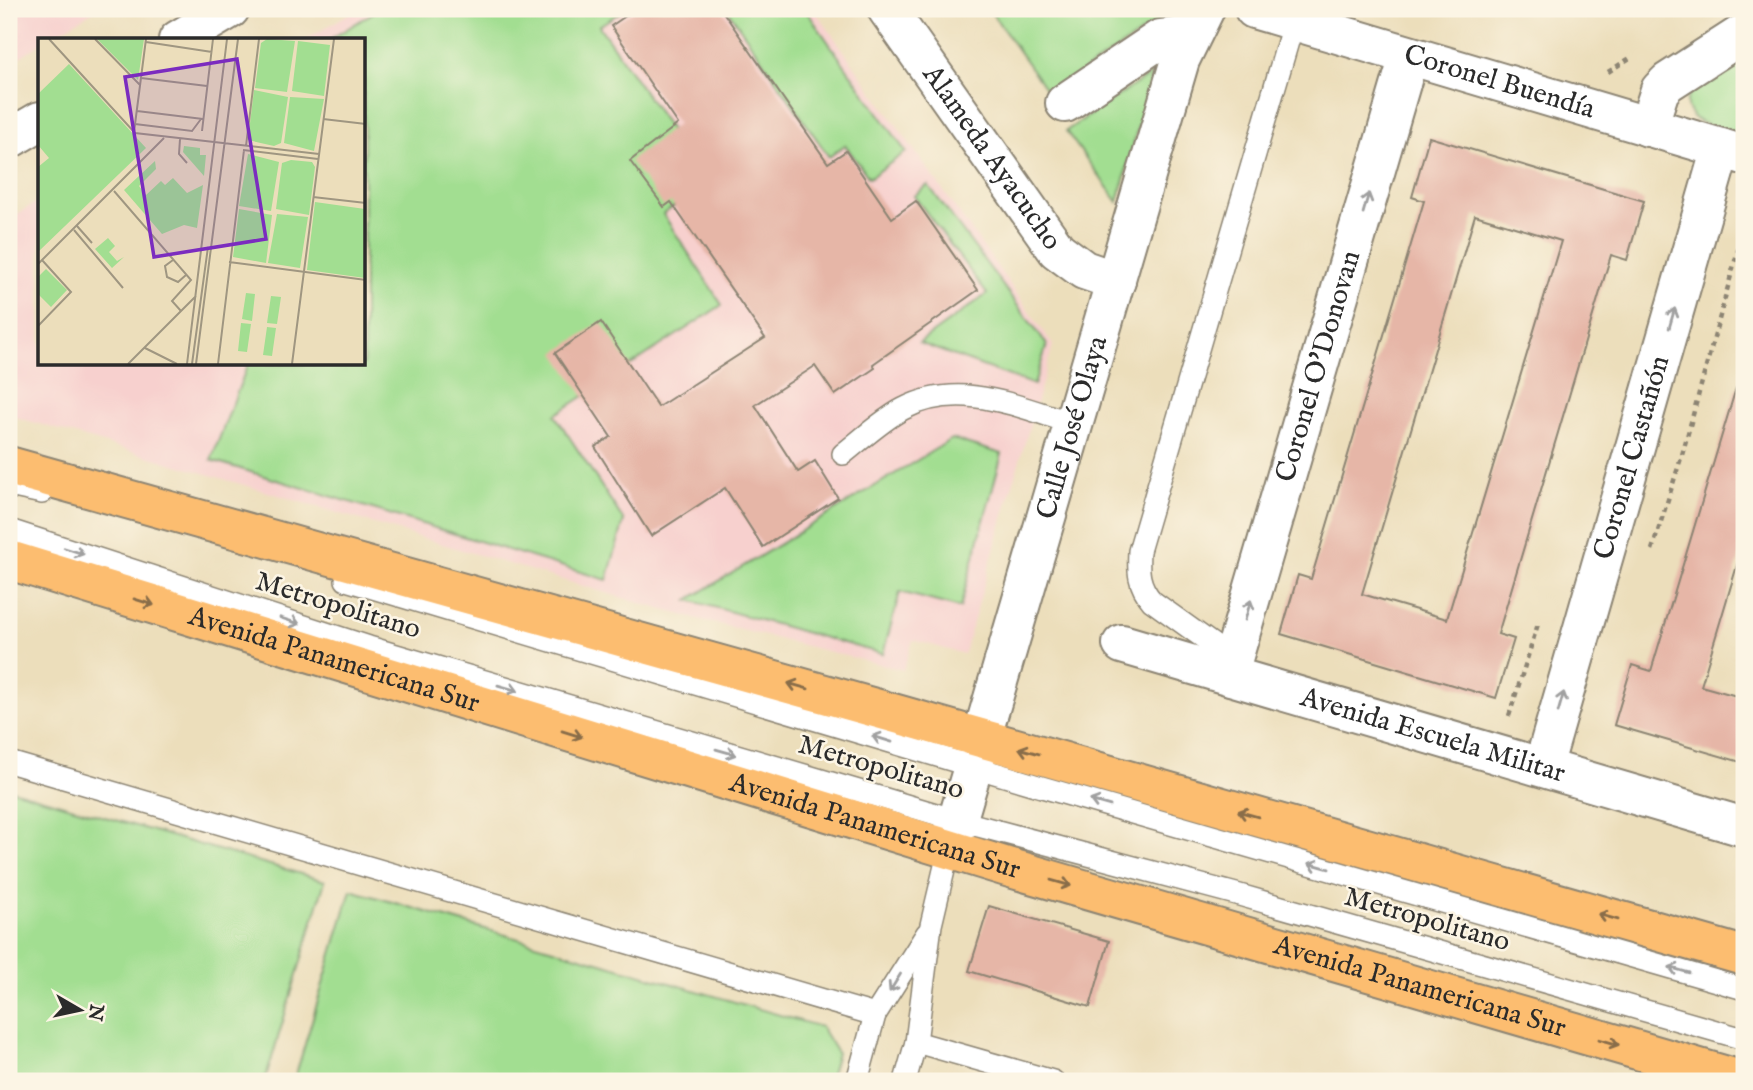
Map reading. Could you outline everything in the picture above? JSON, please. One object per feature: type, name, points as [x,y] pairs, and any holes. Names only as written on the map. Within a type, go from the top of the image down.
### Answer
[{"type":"main road","points":[[9,466],[978,752],[1744,956]]},
{"type":"main road","name":"Avenida Panamericana Sur","points":[[9,560],[953,835],[1744,1081]]},
{"type":"street","points":[[181,38],[229,9]]},
{"type":"street","name":"Alameda Ayacucho","points":[[887,9],[1057,250],[1084,270],[1116,281]]},
{"type":"street","name":"Coronel Buendía","points":[[1254,9],[1733,152]]},
{"type":"street","points":[[1065,103],[1160,38],[1198,22]]},
{"type":"street","name":"Calle José Olaya","points":[[953,835],[1180,60],[1198,22]]},
{"type":"street","points":[[1648,127],[1660,90],[1668,82],[1744,33]]},
{"type":"street","name":"Coronel O'Donovan","points":[[1232,668],[1409,57]]},
{"type":"street","points":[[9,139],[38,122]]},
{"type":"street","name":"Coronel Castañón","points":[[1542,767],[1733,152]]},
{"type":"street","name":"Avenida Escuela Militar","points":[[1122,644],[1232,668],[1542,767],[1744,827]]},
{"type":"lane","points":[[1232,668],[1145,593],[1138,579],[1139,551],[1294,21]]},
{"type":"lane","points":[[843,454],[902,409],[933,396],[963,394],[1000,401],[1075,424]]},
{"type":"lane","name":"Metropolitano","points":[[9,486],[94,505],[978,752],[1744,989]]},
{"type":"lane","name":"Metropolitano","points":[[9,530],[953,835],[1250,898],[1744,1039]]},
{"type":"lane","points":[[9,762],[876,1015]]},
{"type":"lane","points":[[905,1081],[916,1042],[931,925],[953,835]]},
{"type":"lane","points":[[857,1081],[876,1015],[931,925]]},
{"type":"lane","points":[[916,1042],[1053,1081]]},
{"type":"shaded area","points":[[9,9],[97,9],[49,38],[38,38],[38,45],[9,64]]},
{"type":"shaded area","points":[[357,9],[814,9],[1053,345],[964,654],[913,640],[903,670],[670,612],[9,415],[9,219],[38,201],[38,366],[366,366],[366,38],[308,38]]},
{"type":"green space","points":[[379,9],[625,9],[599,26],[708,184],[663,214],[722,305],[555,415],[624,521],[607,580],[211,460],[247,366],[366,366],[366,38],[332,38]]},
{"type":"green space","points":[[727,9],[805,9],[906,152],[869,178],[845,145],[829,157]]},
{"type":"green space","points":[[989,9],[1177,9],[1049,94]]},
{"type":"green space","points":[[1744,52],[1744,134],[1713,127],[1697,120],[1688,110],[1687,100],[1692,90],[1712,71]]},
{"type":"green space","points":[[1152,73],[1118,202],[1066,131]]},
{"type":"green space","points":[[928,185],[1047,345],[1034,385],[919,343],[987,294],[914,196]]},
{"type":"green space","points":[[952,439],[1002,454],[960,608],[900,592],[883,654],[688,600]]},
{"type":"green space","points":[[9,789],[325,881],[265,1081],[9,1081]]},
{"type":"green space","points":[[351,890],[821,1027],[837,1053],[829,1081],[294,1081]]},
{"type":"building","points":[[636,9],[721,9],[828,163],[846,151],[892,218],[916,201],[978,290],[873,364],[875,368],[835,395],[815,366],[755,405],[798,472],[815,461],[838,498],[763,547],[725,488],[651,536],[595,447],[611,437],[555,353],[601,322],[658,407],[765,338],[671,202],[664,207],[630,161],[678,124],[611,26]]},
{"type":"building","points":[[1429,137],[1644,201],[1627,260],[1611,255],[1498,634],[1514,639],[1496,698],[1281,634],[1298,575],[1311,579],[1424,201],[1412,197]],"holes":[[[1475,215],[1561,241],[1447,619],[1362,594]]]},
{"type":"building","points":[[1736,388],[1744,389],[1744,542],[1701,686],[1744,698],[1744,763],[1614,725],[1632,665],[1651,671]]},
{"type":"building","points":[[989,906],[1109,941],[1090,1007],[969,971]]}]
